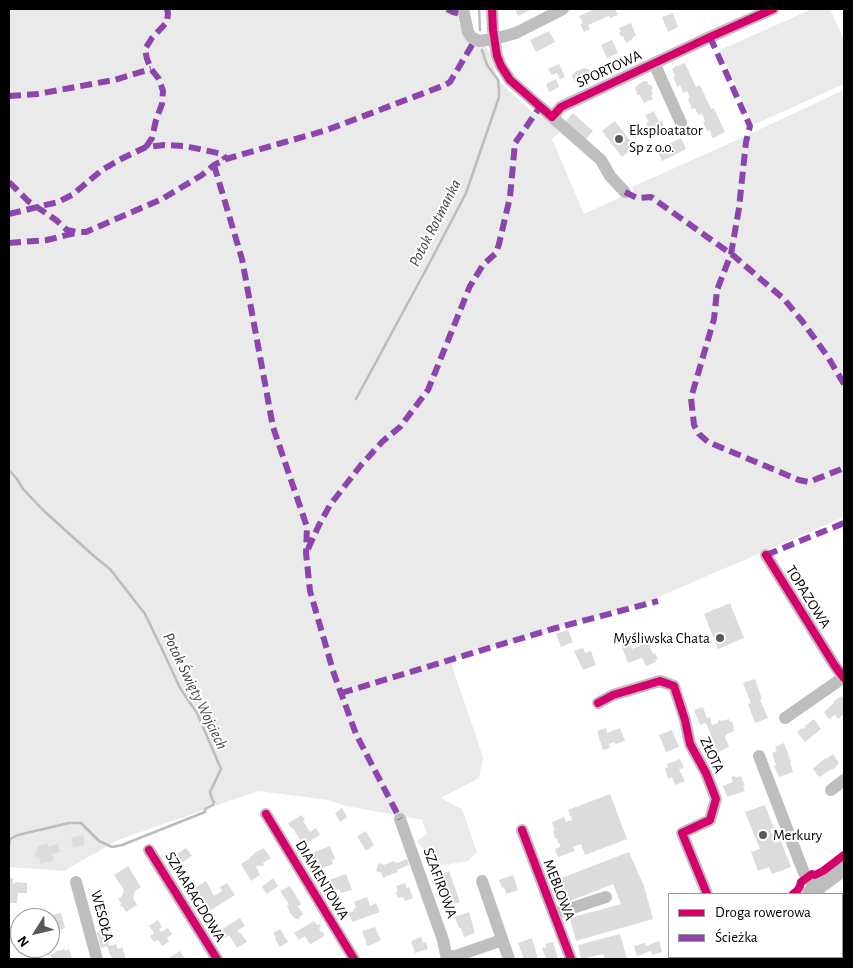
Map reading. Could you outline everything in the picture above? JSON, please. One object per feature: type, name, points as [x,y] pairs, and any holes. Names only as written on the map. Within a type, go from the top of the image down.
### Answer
[{"type":"main road","points":[[814,892],[844,868]]},
{"type":"street","points":[[463,9],[466,28],[471,37],[479,41],[494,40],[516,34],[563,9]]},
{"type":"street","points":[[492,9],[497,56],[510,80],[602,160],[610,176],[625,192]]},
{"type":"street","name":"SPORTOWA","points":[[552,117],[561,108],[773,9]]},
{"type":"street","points":[[654,63],[682,123]]},
{"type":"street","name":"TOPAZOWA","points":[[766,555],[834,666],[844,678]]},
{"type":"street","points":[[785,718],[844,678]]},
{"type":"street","name":"ZŁOTA","points":[[598,703],[613,695],[660,681],[674,686],[685,720],[690,744],[706,773],[716,799],[710,820],[682,833],[707,893]]},
{"type":"street","points":[[759,756],[804,873],[814,892]]},
{"type":"street","points":[[831,790],[844,780]]},
{"type":"street","name":"DIAMENTOWA","points":[[266,814],[354,959]]},
{"type":"street","name":"SZAFIROWA","points":[[400,819],[443,940],[447,958]]},
{"type":"street","name":"MEBLOWA","points":[[522,830],[571,959]]},
{"type":"street","name":"SZMARAGDOWA","points":[[149,850],[216,959]]},
{"type":"street","points":[[482,881],[509,959]]},
{"type":"street","name":"WESOŁA","points":[[76,882],[97,959]]},
{"type":"street","points":[[554,914],[606,897]]},
{"type":"street","points":[[447,958],[502,940]]},
{"type":"shaded area","points":[[9,9],[457,9],[459,24],[489,50],[501,83],[533,113],[550,121],[560,132],[552,139],[584,214],[634,191],[632,187],[844,90],[844,517],[649,601],[450,660],[483,757],[479,778],[441,798],[462,809],[477,852],[468,861],[427,868],[427,854],[417,841],[427,834],[422,820],[346,806],[328,800],[258,791],[118,840],[64,871],[9,867]]},
{"type":"shaded area","points":[[812,9],[830,9],[844,40],[844,84],[753,125],[720,50]]},
{"type":"building","points":[[515,9],[532,9],[518,16]]},
{"type":"building","points":[[595,9],[615,9],[618,15],[610,18],[609,16],[588,25],[590,29],[584,32],[580,24],[583,23],[579,16]]},
{"type":"building","points":[[673,13],[678,27],[668,32],[662,17]]},
{"type":"building","points":[[631,23],[636,36],[626,43],[623,36],[621,37],[619,28]]},
{"type":"building","points":[[549,31],[555,42],[536,52],[530,40]]},
{"type":"building","points":[[612,40],[618,53],[607,58],[601,45]]},
{"type":"building","points":[[685,63],[696,87],[700,85],[711,109],[714,108],[725,132],[713,138],[710,130],[707,131],[702,114],[698,115],[695,108],[692,109],[687,91],[683,93],[680,85],[677,87],[673,77],[675,76],[672,69]]},
{"type":"building","points":[[559,64],[565,77],[560,79],[557,73],[552,75],[548,69]]},
{"type":"building","points":[[584,68],[591,70],[591,76],[575,82],[571,75]]},
{"type":"building","points":[[556,79],[559,87],[549,92],[546,84]]},
{"type":"building","points":[[643,81],[647,81],[649,85],[651,84],[653,89],[651,90],[653,94],[651,95],[653,99],[644,103],[640,95],[637,95],[635,87]]},
{"type":"building","points":[[654,111],[659,122],[662,121],[665,130],[655,135],[646,123],[649,122],[645,115]]},
{"type":"building","points":[[573,113],[593,131],[585,140],[565,122]]},
{"type":"building","name":"Eksploatator Sp z o.o.","points":[[615,121],[635,147],[622,157],[602,131]]},
{"type":"building","points":[[681,138],[686,149],[662,161],[657,150]]},
{"type":"building","points":[[730,603],[744,638],[718,649],[704,614]]},
{"type":"building","points":[[568,630],[573,642],[561,647],[556,634]]},
{"type":"building","points":[[629,642],[632,649],[648,642],[653,654],[655,653],[658,659],[655,660],[656,662],[646,666],[642,658],[628,663],[621,645]]},
{"type":"building","points":[[583,648],[585,653],[591,651],[596,665],[583,670],[574,651]]},
{"type":"building","points":[[755,679],[762,699],[760,700],[768,718],[755,723],[748,704],[751,703],[743,683]]},
{"type":"building","points":[[841,696],[844,698],[844,714],[838,719],[835,715],[829,719],[824,712]]},
{"type":"building","points":[[703,707],[707,718],[710,717],[712,725],[720,720],[729,719],[732,722],[734,731],[725,737],[729,747],[718,752],[706,723],[700,725],[694,710]]},
{"type":"building","points":[[814,719],[821,729],[805,742],[797,732]]},
{"type":"building","points":[[606,728],[607,733],[620,728],[625,741],[609,744],[610,748],[603,750],[597,731]]},
{"type":"building","points":[[672,730],[679,747],[666,752],[659,735]]},
{"type":"building","points":[[784,743],[793,772],[779,777],[774,766],[776,765],[772,753],[777,751],[775,747]]},
{"type":"building","points":[[833,754],[839,763],[833,770],[819,777],[813,769],[825,758]]},
{"type":"building","points":[[680,759],[684,768],[679,769],[685,781],[675,785],[672,777],[668,779],[665,769],[668,767],[667,764]]},
{"type":"building","points":[[735,776],[736,778],[741,776],[745,791],[727,797],[723,786],[733,782],[731,777]]},
{"type":"building","points":[[610,794],[627,839],[585,855],[581,844],[573,847],[575,851],[558,857],[555,849],[560,847],[560,844],[557,842],[558,839],[555,838],[552,822],[564,817],[566,822],[572,820],[568,810]]},
{"type":"building","name":"Merkury","points":[[765,805],[774,828],[770,829],[775,843],[781,841],[791,867],[772,874],[769,867],[758,871],[751,852],[760,849],[745,812]]},
{"type":"building","points":[[342,808],[347,817],[340,822],[335,813]]},
{"type":"building","points":[[302,815],[305,820],[303,821],[310,832],[316,828],[320,835],[303,845],[288,823]]},
{"type":"building","points":[[366,831],[374,845],[366,851],[357,836]]},
{"type":"building","points":[[83,835],[85,845],[73,848],[71,838]]},
{"type":"building","points":[[48,844],[48,847],[58,844],[60,852],[52,854],[54,860],[40,864],[39,857],[36,858],[35,852],[38,850],[37,846]]},
{"type":"building","points":[[330,846],[335,859],[332,860],[333,864],[322,868],[320,872],[315,867],[318,864],[316,858],[311,860],[309,854]]},
{"type":"building","points":[[186,848],[192,856],[178,865],[175,855]]},
{"type":"building","points":[[264,848],[271,858],[263,863],[264,865],[261,867],[259,865],[256,867],[260,875],[251,881],[241,864],[254,853]]},
{"type":"building","points":[[629,852],[644,886],[653,919],[576,941],[570,918],[621,904],[613,884],[560,905],[551,882]]},
{"type":"building","points":[[407,859],[409,865],[397,870],[398,872],[391,874],[391,876],[383,878],[381,873],[376,871],[379,863],[384,865],[393,861],[397,863]]},
{"type":"building","points":[[128,866],[141,887],[135,891],[133,898],[137,905],[126,912],[120,906],[121,903],[118,899],[122,896],[124,890],[114,875]]},
{"type":"building","points":[[449,871],[460,902],[449,905],[438,875]]},
{"type":"building","points":[[346,874],[352,890],[341,893],[339,889],[333,891],[329,880]]},
{"type":"building","points":[[513,875],[518,890],[506,894],[499,880]]},
{"type":"building","points":[[9,878],[13,878],[13,884],[15,882],[27,883],[27,893],[18,893],[17,903],[9,903]]},
{"type":"building","points":[[273,878],[278,886],[267,894],[262,887]]},
{"type":"building","points":[[206,881],[214,896],[222,891],[220,887],[227,883],[235,895],[208,912],[193,889]]},
{"type":"building","points":[[405,883],[407,888],[409,887],[413,898],[405,901],[403,897],[398,898],[396,886]]},
{"type":"building","points":[[290,886],[301,904],[298,906],[303,914],[298,919],[295,919],[290,913],[287,906],[289,904],[280,891]]},
{"type":"building","points":[[367,897],[370,906],[376,903],[380,912],[352,922],[349,913],[356,908],[354,902]]},
{"type":"building","points":[[469,912],[475,933],[464,937],[455,917]]},
{"type":"building","points":[[60,913],[65,928],[60,930]]},
{"type":"building","points":[[240,918],[245,926],[238,930],[247,942],[237,948],[229,935],[224,939],[219,931]]},
{"type":"building","points":[[158,920],[162,927],[159,929],[161,932],[168,928],[172,934],[167,938],[169,942],[162,946],[158,940],[154,942],[150,936],[154,933],[149,926]]},
{"type":"building","points":[[314,921],[317,925],[321,926],[319,928],[324,936],[311,944],[305,936],[299,940],[294,933]]},
{"type":"building","points":[[9,927],[10,927],[9,944]]},
{"type":"building","points":[[375,927],[381,938],[380,941],[368,946],[362,931]]},
{"type":"building","points":[[280,929],[288,942],[280,947],[273,933]]},
{"type":"building","points":[[105,930],[109,946],[116,944],[118,949],[122,947],[126,959],[112,959],[107,946],[101,948],[97,932]]},
{"type":"building","points":[[620,934],[627,959],[605,959],[603,954],[581,959],[578,945]]},
{"type":"building","points":[[421,937],[423,943],[426,942],[428,949],[415,953],[411,941]]},
{"type":"building","points":[[532,938],[538,959],[524,959],[518,943]]},
{"type":"building","points":[[659,941],[662,952],[652,955],[651,951],[637,956],[634,946],[645,943],[646,946]]},
{"type":"building","points":[[553,942],[558,958],[546,959],[542,948],[546,947],[545,944]]},
{"type":"building","points":[[69,949],[72,959],[52,959],[60,958],[60,950]]},
{"type":"building","points":[[180,951],[185,959],[167,959]]},
{"type":"waterway","name":"Potok Rotmanka","points":[[479,9],[480,30]]},
{"type":"waterway","name":"Potok Rotmanka","points":[[356,399],[466,193],[499,97],[498,80],[487,65],[482,50]]},
{"type":"waterway","name":"Potok Święty Wojciech","points":[[9,470],[23,489],[44,511],[110,569],[145,614],[180,688],[197,713],[221,769],[210,792],[214,802],[213,805],[205,809],[205,812],[122,845],[112,847],[99,841],[81,823],[69,823],[18,835],[10,839],[9,844]]},
{"type":"marked path","points":[[146,147],[152,138],[162,104],[163,91],[159,79],[151,69],[145,49],[152,38],[167,22],[167,9]]},
{"type":"marked path","points":[[447,9],[464,15]]},
{"type":"marked path","points":[[710,37],[750,126],[746,142],[739,208],[731,254],[717,290],[714,319],[691,398],[694,425],[699,434],[708,442],[799,480],[809,482],[844,468]]},
{"type":"marked path","points":[[9,182],[28,201],[67,230],[86,232],[162,199],[226,159],[327,130],[445,85],[450,82],[475,40]]},
{"type":"marked path","points":[[9,96],[37,94],[114,80],[151,69]]},
{"type":"marked path","points":[[308,549],[330,505],[361,465],[383,441],[400,427],[428,390],[470,286],[483,265],[496,253],[510,197],[515,143],[540,107]]},
{"type":"marked path","points":[[9,214],[58,202],[72,195],[102,170],[146,147],[164,145],[185,146],[222,154],[226,159]]},
{"type":"marked path","points":[[214,165],[242,259],[273,427],[307,527],[306,553],[310,591],[334,674],[356,734],[400,819]]},
{"type":"marked path","points":[[625,192],[637,198],[651,197],[734,256],[784,299],[828,357],[844,384]]},
{"type":"marked path","points":[[9,243],[47,240],[75,233]]},
{"type":"marked path","points":[[766,555],[844,523]]},
{"type":"marked path","points":[[341,693],[552,629],[658,601]]},
{"type":"cycle path","points":[[492,9],[497,56],[501,66],[510,80],[552,117],[561,107],[773,9]]},
{"type":"cycle path","points":[[766,555],[844,678]]},
{"type":"cycle path","points":[[598,703],[613,695],[660,681],[674,686],[685,720],[690,744],[706,773],[716,799],[710,820],[682,833],[707,893]]},
{"type":"cycle path","points":[[266,814],[354,959]]},
{"type":"cycle path","points":[[522,830],[571,959]]},
{"type":"cycle path","points":[[149,850],[217,959]]},
{"type":"cycle path","points":[[794,893],[801,882],[812,874],[815,875],[823,871],[844,855]]},
{"type":"place","name":"Eksploatator Sp z o.o.","points":[[619,139]]},
{"type":"place","name":"Myśliwska Chata","points":[[720,638]]},
{"type":"place","name":"Merkury","points":[[763,835]]}]
